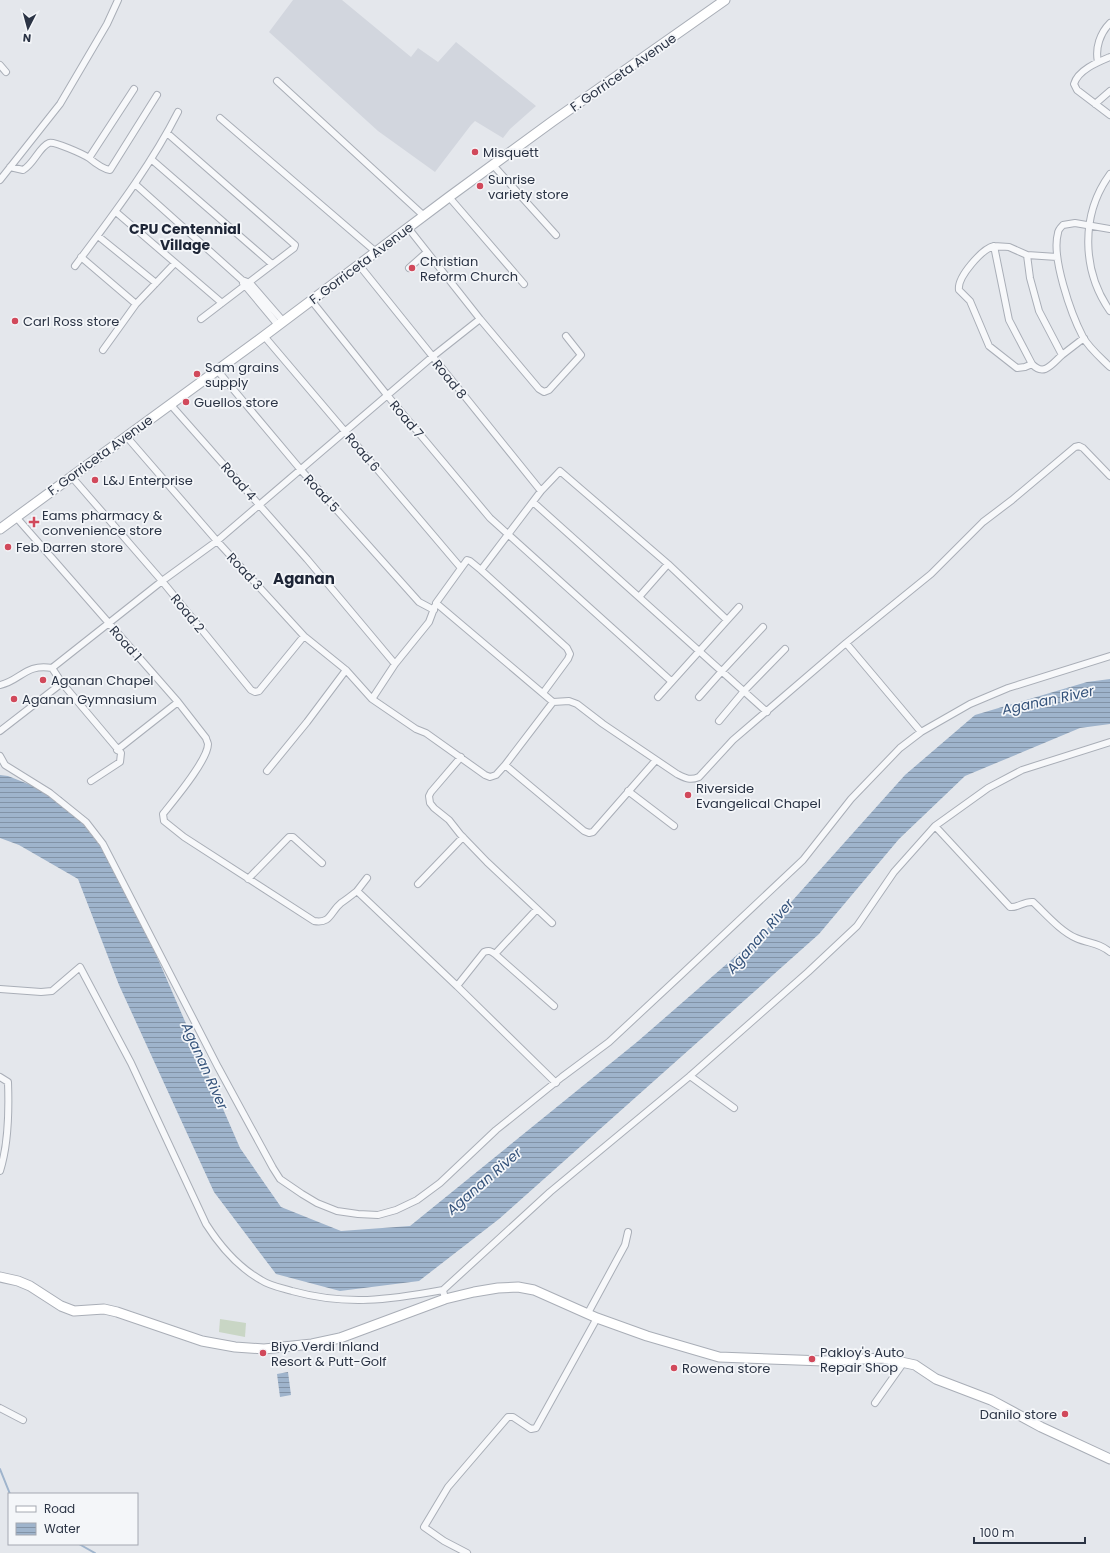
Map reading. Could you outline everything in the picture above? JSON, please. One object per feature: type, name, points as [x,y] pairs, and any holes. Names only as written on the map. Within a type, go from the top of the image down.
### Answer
[{"type":"street","points":[[0,180],[60,104],[104,30],[118,0]]},
{"type":"street","name":"F. Gorriceta Avenue","points":[[0,529],[409,229],[449,197],[725,0]]},
{"type":"street","points":[[1098,62],[1096,52],[1098,44],[1106,27],[1110,23]]},
{"type":"street","points":[[1110,57],[1098,62],[1077,76],[1074,84],[1077,90],[1110,115]]},
{"type":"street","points":[[0,65],[6,72]]},
{"type":"street","points":[[277,80],[424,216]]},
{"type":"street","points":[[89,158],[134,89]]},
{"type":"street","points":[[1095,104],[1110,91]]},
{"type":"street","points":[[10,167],[23,170],[28,167],[50,142],[89,158],[91,161],[110,170],[157,95]]},
{"type":"street","points":[[75,266],[116,212],[167,133],[178,112]]},
{"type":"street","points":[[220,118],[376,252]]},
{"type":"street","points":[[167,133],[295,245],[294,248],[201,319]]},
{"type":"street","points":[[151,158],[272,264]]},
{"type":"street","points":[[493,165],[556,235]]},
{"type":"street","points":[[1110,174],[1098,194],[1088,225],[1089,259],[1092,275],[1098,290],[1110,311]]},
{"type":"street","points":[[134,184],[247,284],[280,323]]},
{"type":"street","points":[[449,197],[524,284]]},
{"type":"street","points":[[116,212],[222,303]]},
{"type":"street","points":[[1110,229],[1075,223],[1063,225],[1058,231],[1057,257],[1072,310],[1084,338],[1100,357],[1110,366]]},
{"type":"street","points":[[409,229],[480,319],[539,389],[544,392],[548,390],[581,355],[566,336]]},
{"type":"street","points":[[98,236],[156,283]]},
{"type":"street","points":[[1032,364],[1018,368],[989,346],[970,301],[959,290],[959,284],[974,260],[988,247],[1002,245],[1027,254],[1057,257]]},
{"type":"street","points":[[994,246],[1009,320],[1032,364],[1041,371],[1046,369],[1084,338]]},
{"type":"street","points":[[409,268],[428,252]]},
{"type":"street","points":[[1027,254],[1030,278],[1039,311],[1062,355]]},
{"type":"street","points":[[81,257],[136,304]]},
{"type":"street","points":[[103,350],[136,304],[175,263]]},
{"type":"street","name":"Road 8","points":[[359,265],[541,491]]},
{"type":"street","name":"Road 7","points":[[311,300],[387,395],[490,518],[671,681]]},
{"type":"street","points":[[52,668],[162,581],[217,541],[432,357],[480,319]]},
{"type":"street","name":"Road 6","points":[[264,336],[461,568]]},
{"type":"street","name":"Road 5","points":[[217,370],[301,470],[419,602],[434,610]]},
{"type":"street","name":"Road 4","points":[[170,404],[307,559],[395,664]]},
{"type":"street","name":"Road 3","points":[[126,436],[217,541],[304,636],[346,670],[372,699],[416,729],[426,733],[484,775],[490,777],[496,775],[505,765]]},
{"type":"street","points":[[436,603],[553,702],[569,701],[577,704],[677,774],[688,779],[694,779],[699,777],[733,740],[846,643],[931,574],[983,522],[1012,500],[1075,447],[1079,446],[1083,448],[1110,476]]},
{"type":"street","points":[[480,570],[541,491],[560,470],[668,564],[727,620]]},
{"type":"street","name":"Road 2","points":[[71,476],[162,581],[251,690],[255,692],[259,691],[304,636]]},
{"type":"street","points":[[533,502],[722,670],[767,712]]},
{"type":"street","name":"Road 1","points":[[16,517],[178,702],[206,738],[208,743],[203,757],[192,777],[163,814],[164,820],[203,850],[248,879]]},
{"type":"street","points":[[372,699],[395,664],[429,622],[436,603],[467,560],[470,561],[567,648],[570,654],[568,658],[543,693]]},
{"type":"street","points":[[639,597],[668,564]]},
{"type":"street","points":[[658,697],[739,607]]},
{"type":"street","points":[[700,697],[722,670],[763,626]]},
{"type":"street","points":[[846,643],[921,732]]},
{"type":"street","points":[[720,721],[744,691],[785,649]]},
{"type":"street","points":[[0,756],[5,765],[50,793],[86,822],[103,844],[221,1073],[280,1179],[317,1203],[337,1211],[378,1215],[396,1210],[416,1200],[440,1183],[496,1130],[609,1042],[804,860],[852,799],[900,748],[921,732],[970,704],[990,695],[1110,656]]},
{"type":"street","points":[[0,684],[6,684],[20,674],[41,666],[52,668],[121,754],[120,762],[92,781]]},
{"type":"street","points":[[266,771],[307,722],[346,670]]},
{"type":"street","points":[[0,731],[62,682]]},
{"type":"street","points":[[117,750],[178,702]]},
{"type":"street","points":[[553,702],[505,765],[584,832],[593,832],[656,760]]},
{"type":"street","points":[[0,1276],[30,1286],[61,1306],[74,1311],[104,1310],[117,1312],[202,1342],[235,1347],[264,1349],[312,1344],[340,1338],[444,1295],[550,1192],[690,1076],[808,972],[857,926],[894,872],[935,826],[988,788],[1022,770],[1110,742]]},
{"type":"street","points":[[461,757],[431,792],[429,796],[430,803],[449,820],[463,837],[552,923]]},
{"type":"street","points":[[628,791],[674,826]]},
{"type":"street","points":[[935,826],[1010,907],[1014,908],[1026,901],[1033,902],[1071,935],[1102,946],[1110,952]]},
{"type":"street","points":[[322,863],[289,837],[248,879],[314,921],[321,922],[328,919],[342,902],[347,900],[357,891],[367,878]]},
{"type":"street","points":[[418,884],[463,837]]},
{"type":"street","points":[[357,891],[556,1083]]},
{"type":"street","points":[[495,954],[537,909]]},
{"type":"street","points":[[457,986],[487,950],[495,954],[554,1006]]},
{"type":"street","points":[[0,989],[41,992],[52,991],[80,967],[131,1063],[206,1224],[223,1248],[240,1264],[261,1280],[275,1286],[308,1295],[342,1300],[370,1300],[444,1295],[518,1287],[534,1290],[597,1318],[648,1336],[719,1357],[824,1362],[883,1358],[904,1362],[916,1365],[936,1379],[992,1400],[1041,1427],[1110,1459]]},
{"type":"street","points":[[690,1076],[734,1108]]},
{"type":"street","points":[[0,1077],[8,1080],[5,1147],[0,1171]]},
{"type":"street","points":[[588,1313],[625,1245],[628,1232]]},
{"type":"street","points":[[467,1553],[444,1541],[424,1527],[448,1487],[508,1417],[517,1419],[531,1429],[536,1428],[597,1318]]},
{"type":"street","points":[[875,1403],[904,1362]]},
{"type":"street","points":[[0,1408],[23,1420]]},
{"type":"shaded area","points":[[293,0],[342,0],[411,57],[418,48],[438,62],[456,42],[536,106],[510,129],[503,138],[475,121],[435,172],[378,131],[269,32]]},
{"type":"green space","points":[[220,1319],[246,1323],[245,1337],[219,1332]]},
{"type":"water","name":"Aganan River","points":[[1110,679],[1110,724],[1080,728],[965,776],[899,839],[819,934],[499,1219],[419,1281],[340,1291],[276,1274],[214,1192],[119,985],[78,879],[19,845],[0,838],[0,775],[8,776],[61,797],[90,823],[154,950],[240,1148],[281,1207],[341,1231],[410,1226],[637,1042],[767,929],[905,775],[975,715],[1087,682]]},
{"type":"water","points":[[288,1372],[291,1395],[280,1397],[277,1374]]},
{"type":"waterway","points":[[0,1469],[10,1493]]},
{"type":"waterway","points":[[81,1545],[95,1553]]},
{"type":"place","name":"Misquett","points":[[475,152]]},
{"type":"place","name":"Sunrise variety store","points":[[480,186]]},
{"type":"place","name":"Christian Reform Church","points":[[412,268]]},
{"type":"place","name":"Carl Ross store","points":[[15,321]]},
{"type":"place","name":"Sam grains supply","points":[[197,374]]},
{"type":"place","name":"Guellos store","points":[[186,402]]},
{"type":"place","name":"L&J Enterprise","points":[[95,480]]},
{"type":"place","name":"Eams pharmacy & convenience store","points":[[34,522]]},
{"type":"place","name":"Feb Darren store","points":[[8,547]]},
{"type":"place","name":"Aganan Chapel","points":[[43,680]]},
{"type":"place","name":"Aganan Gymnasium","points":[[14,699]]},
{"type":"place","name":"Riverside Evangelical Chapel","points":[[688,795]]},
{"type":"place","name":"Biyo Verdi Inland Resort & Putt-Golf","points":[[263,1353]]},
{"type":"place","name":"Pakloy's Auto Repair Shop","points":[[812,1359]]},
{"type":"place","name":"Rowena store","points":[[674,1368]]},
{"type":"place","name":"Danilo store","points":[[1065,1414]]},
{"type":"district","name":"CPU Centennial Village","points":[[185,238]]},
{"type":"district","name":"Aganan","points":[[304,579]]}]
